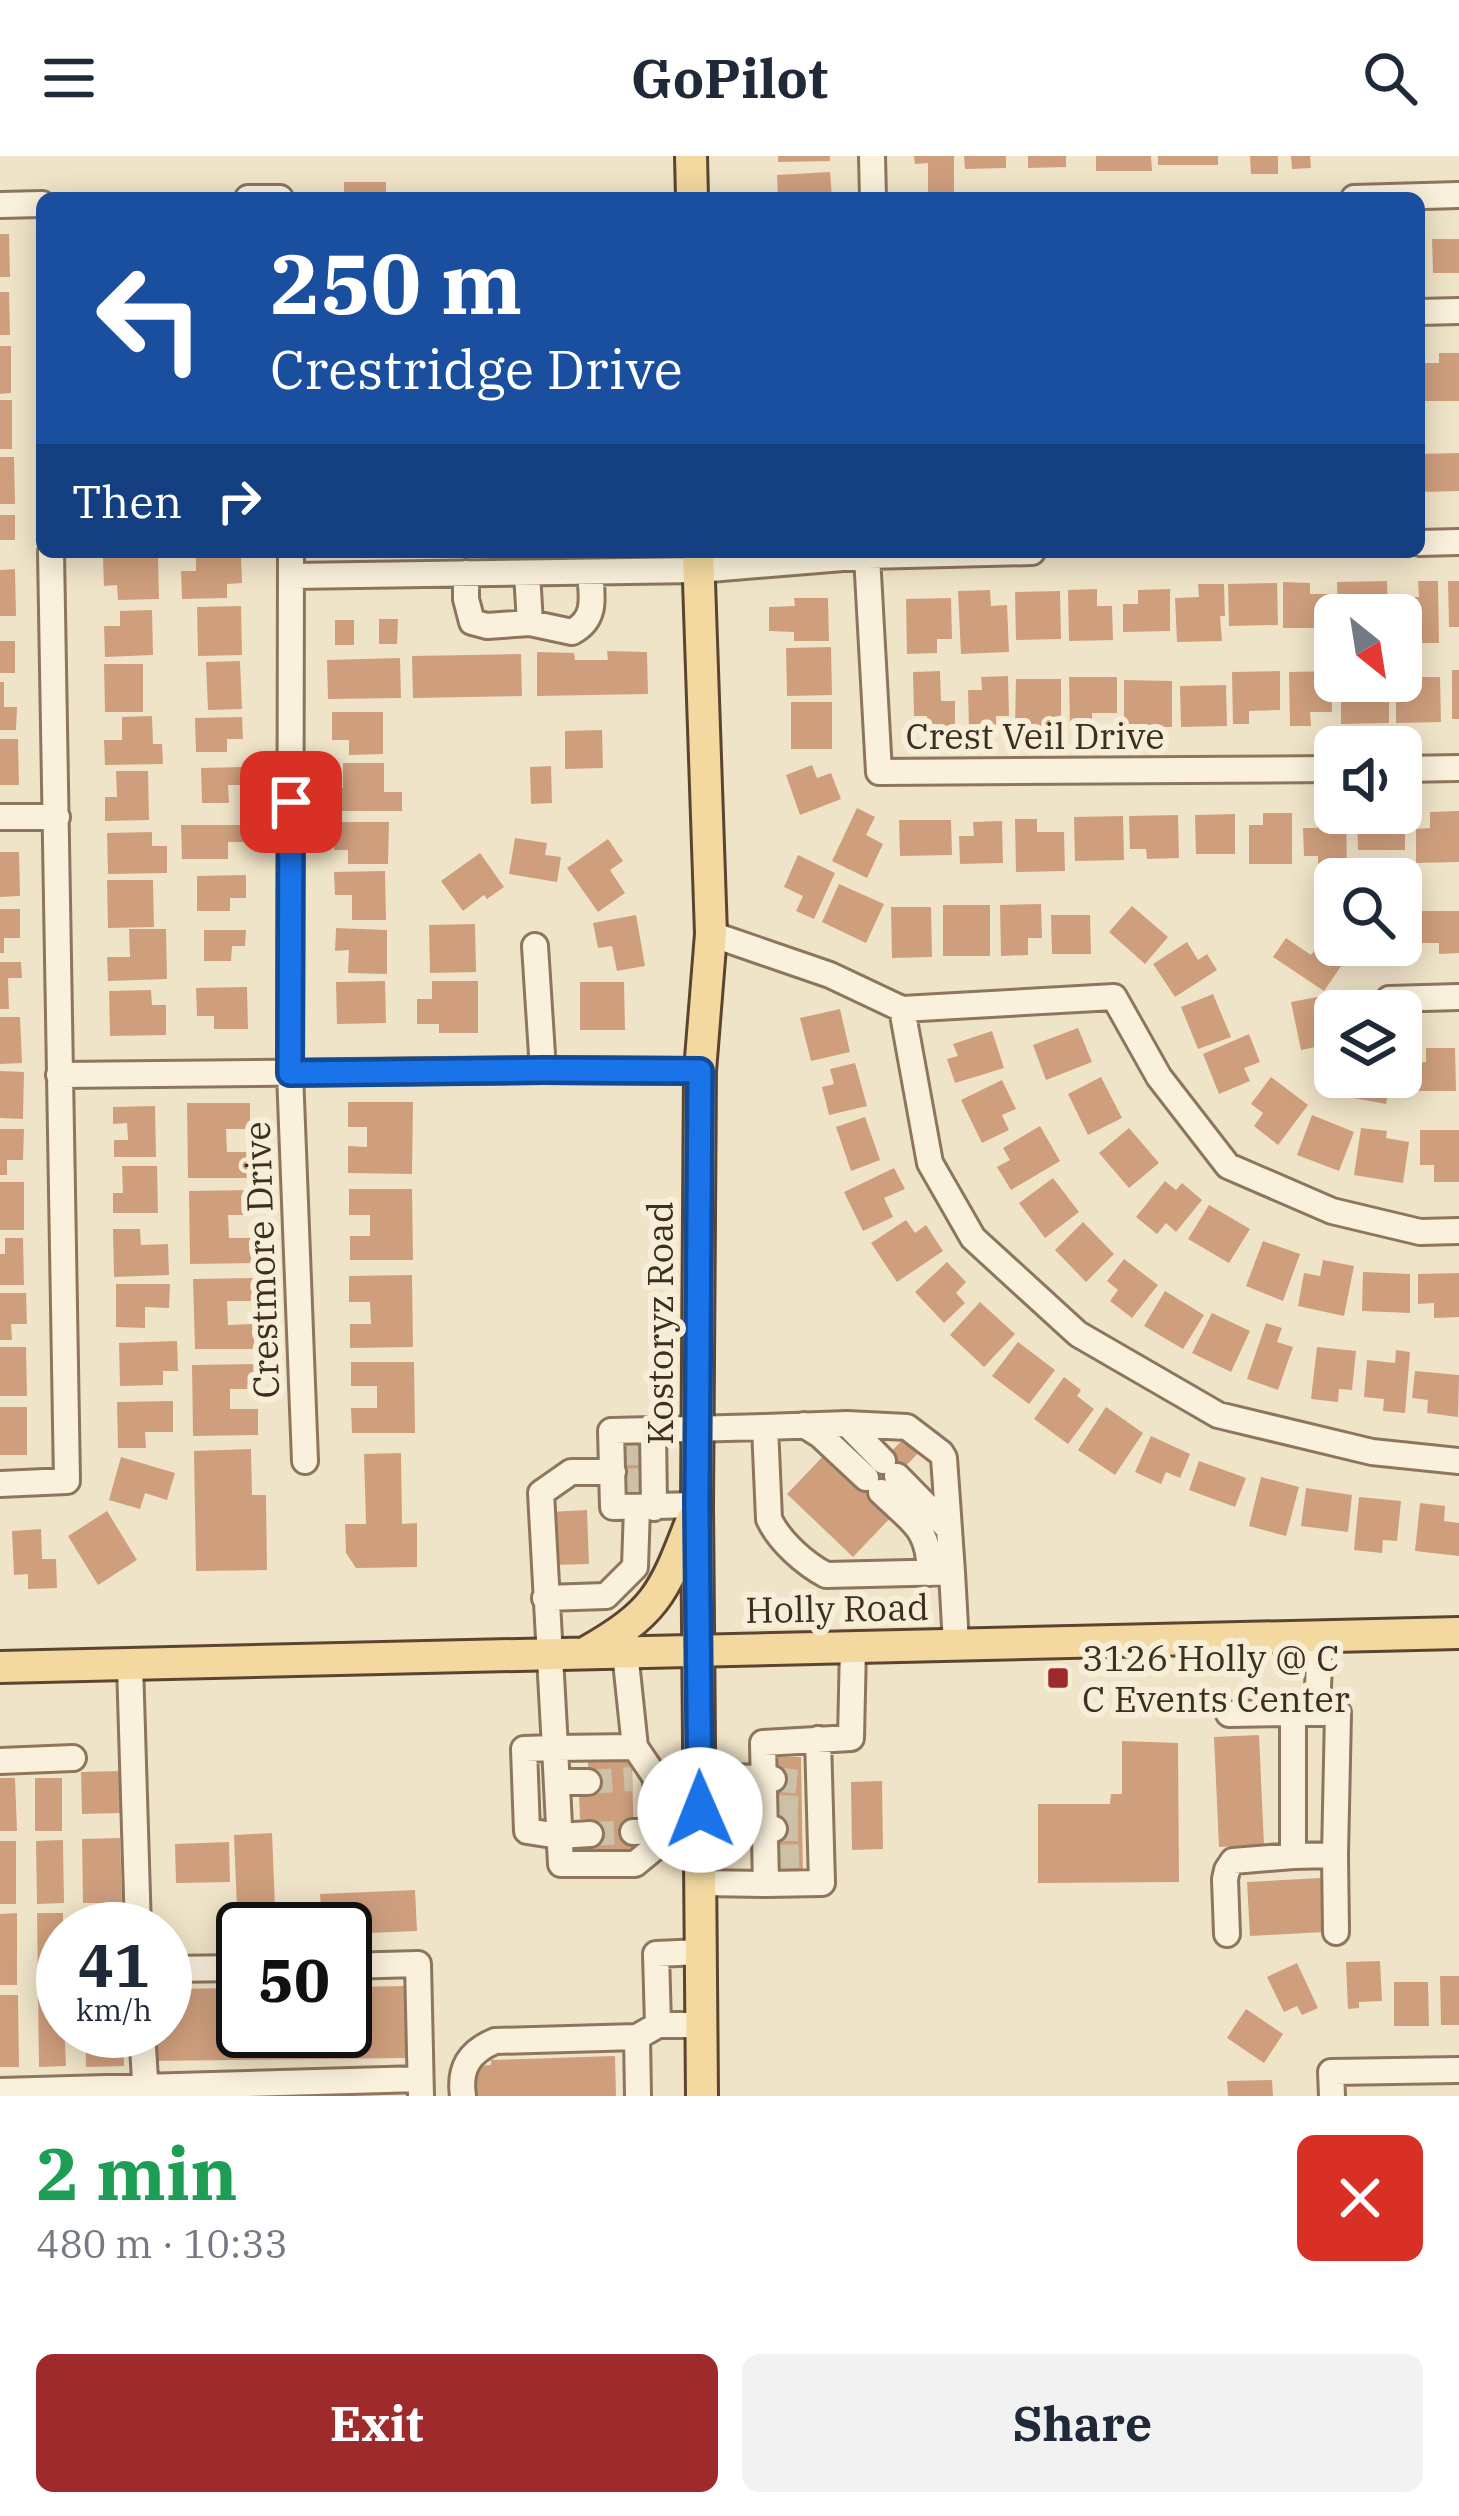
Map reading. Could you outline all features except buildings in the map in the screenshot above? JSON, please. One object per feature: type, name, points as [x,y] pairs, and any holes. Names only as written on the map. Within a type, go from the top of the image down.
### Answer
[{"type":"main road","points":[[691,156],[692,192]]},
{"type":"main road","name":"Kostoryz Road","points":[[698,561],[711,934],[700,1071],[697,1505],[702,2096]]},
{"type":"main road","points":[[585,1653],[634,1621],[658,1598],[697,1505]]},
{"type":"main road","name":"Holly Road","points":[[0,1667],[1459,1633]]},
{"type":"street","points":[[872,156],[873,192]]},
{"type":"street","points":[[1425,196],[1459,195]]},
{"type":"street","points":[[0,205],[36,204]]},
{"type":"street","points":[[1425,312],[1459,311]]},
{"type":"street","points":[[1425,543],[1459,542]]},
{"type":"street","points":[[0,1484],[67,1480],[51,558]]},
{"type":"street","points":[[292,564],[466,574],[590,572],[698,561],[799,558]]},
{"type":"street","name":"Crest Veil Drive","points":[[867,558],[879,772],[1314,769]]},
{"type":"street","name":"Crestmore Drive","points":[[292,564],[290,1073],[305,1461]]},
{"type":"street","points":[[466,574],[472,622],[487,626],[530,623],[572,632],[584,626],[591,614],[590,572]]},
{"type":"street","points":[[527,573],[530,623]]},
{"type":"street","points":[[1422,769],[1459,768]]},
{"type":"street","points":[[0,817],[58,817]]},
{"type":"street","points":[[711,934],[830,975],[902,1009],[1114,997],[1159,1077],[1228,1166],[1331,1210],[1420,1232],[1459,1231]]},
{"type":"street","points":[[535,946],[543,1070]]},
{"type":"street","points":[[1422,998],[1459,997]]},
{"type":"street","points":[[902,1009],[930,1162],[974,1238],[1078,1334],[1218,1415],[1372,1452],[1459,1461]]},
{"type":"street","points":[[59,1075],[700,1071]]},
{"type":"street","points":[[847,1424],[925,1535],[941,1572],[956,1645]]},
{"type":"street","points":[[625,1652],[650,1836],[635,1864],[561,1864],[541,1493],[571,1472],[633,1464],[698,1430],[847,1424],[907,1427],[941,1453],[947,1472],[949,1529],[941,1572]]},
{"type":"street","points":[[804,1425],[949,1529]]},
{"type":"street","points":[[765,1427],[769,1519],[805,1560],[826,1576],[941,1572]]},
{"type":"street","points":[[633,1464],[613,1507],[697,1505]]},
{"type":"street","points":[[545,1598],[606,1595],[635,1567],[645,1508],[633,1464]]},
{"type":"street","points":[[1293,1856],[1305,1713],[1320,1636]]},
{"type":"street","points":[[766,1884],[770,1857],[763,1743],[851,1738],[853,1647]]},
{"type":"street","points":[[130,1664],[137,1902]]},
{"type":"street","points":[[1228,1714],[1338,1713],[1336,1931]]},
{"type":"street","points":[[701,1883],[822,1882],[812,1856],[818,1739]]},
{"type":"street","points":[[590,1834],[527,1831],[524,1749],[635,1747]]},
{"type":"street","points":[[0,1761],[73,1758]]},
{"type":"street","points":[[644,1779],[699,1775],[768,1779]]},
{"type":"street","points":[[557,1782],[588,1782]]},
{"type":"street","points":[[650,1836],[700,1845],[769,1818]]},
{"type":"street","points":[[1226,1934],[1225,1879],[1233,1861],[1336,1856]]},
{"type":"street","points":[[638,2096],[656,1954],[701,1952]]},
{"type":"street","points":[[0,2091],[421,2087],[418,1964],[372,1965]]},
{"type":"street","points":[[463,2096],[463,2071],[469,2056],[495,2041],[701,2025]]},
{"type":"street","points":[[144,2058],[146,2092]]},
{"type":"street","points":[[1332,2084],[1459,2070]]},
{"type":"tunnel","points":[[623,1453],[645,1453]]},
{"type":"tunnel","points":[[623,1481],[645,1480]]},
{"type":"tunnel","points":[[588,1782],[632,1779]]},
{"type":"tunnel","points":[[773,1779],[801,1782]]},
{"type":"tunnel","points":[[774,1807],[802,1808]]},
{"type":"tunnel","points":[[774,1829],[802,1829]]},
{"type":"tunnel","points":[[590,1834],[633,1832]]},
{"type":"tunnel","points":[[775,1857],[803,1856]]},
{"type":"place","name":"3126 Holly @ C C Events Center","points":[[1058,1678]]},
{"type":"route","points":[[291,802],[290,1073],[700,1071],[700,1810]]}]
